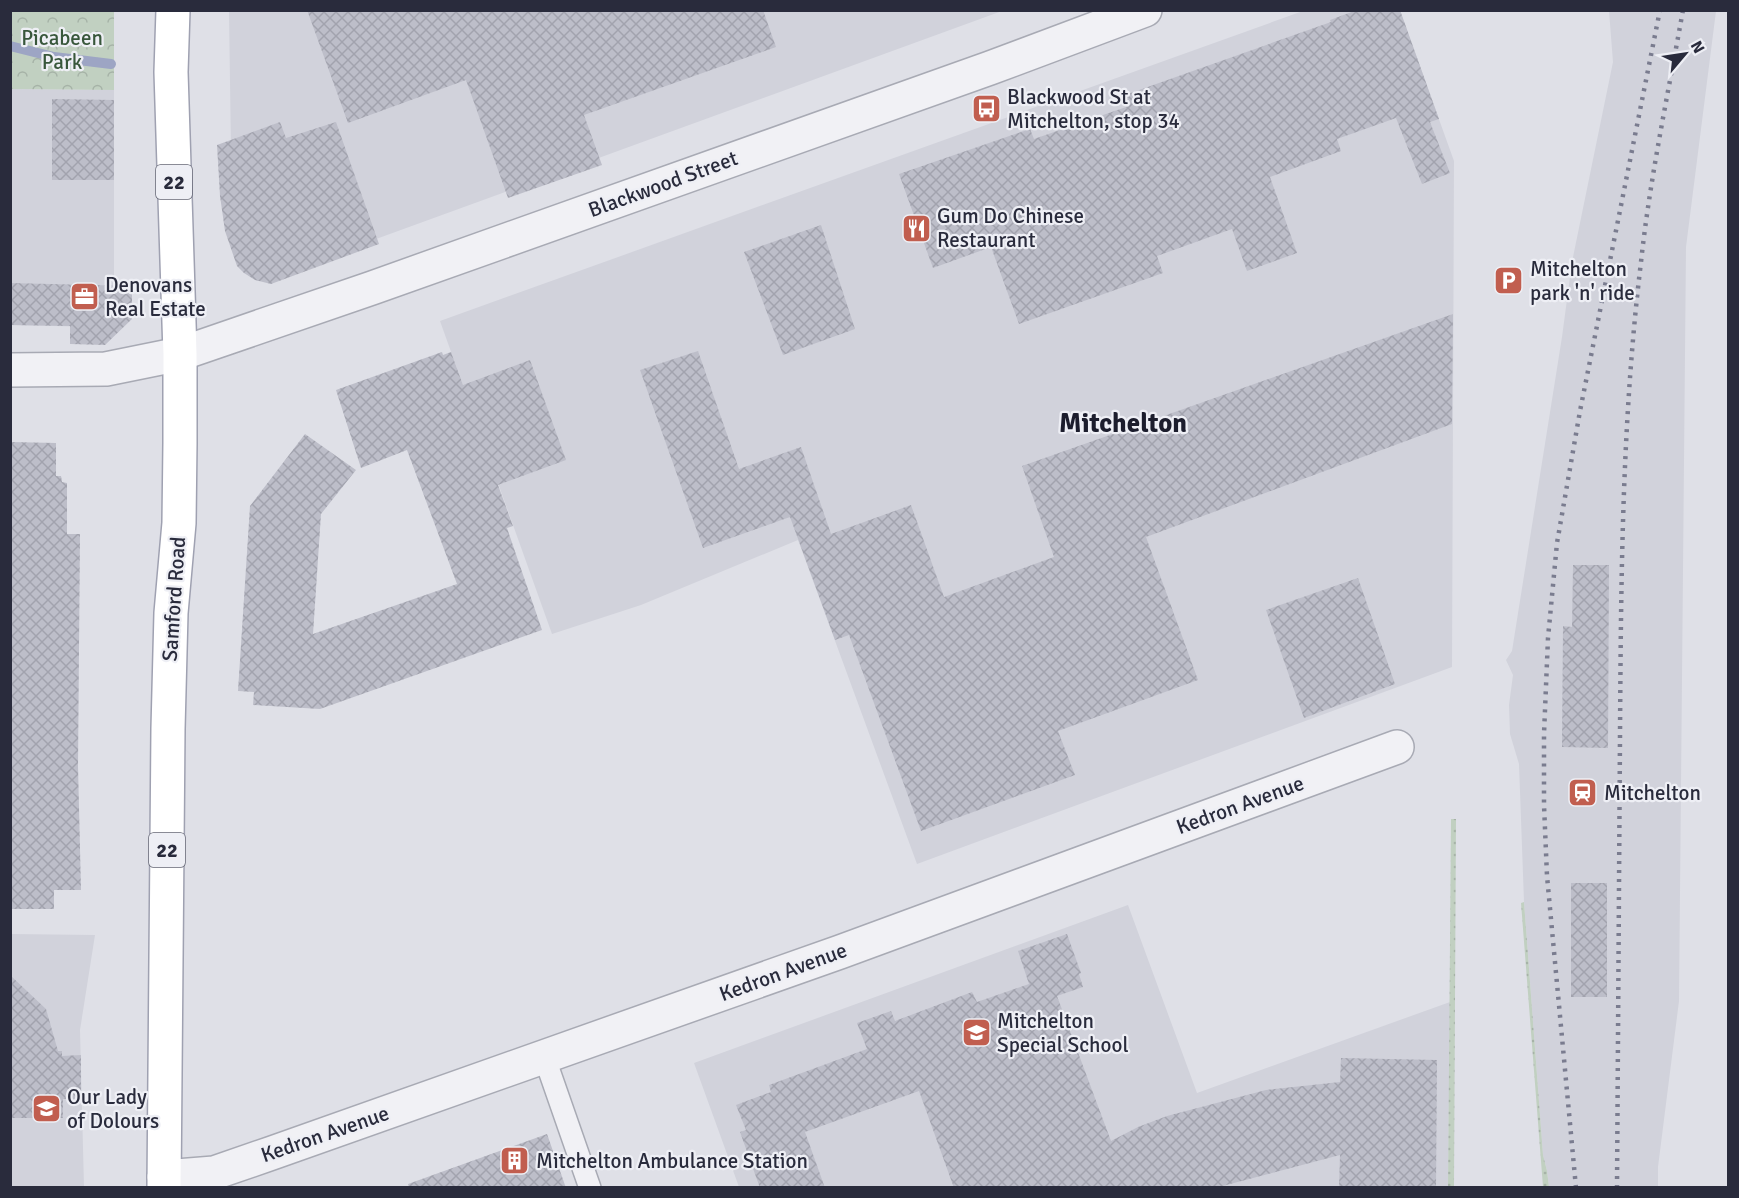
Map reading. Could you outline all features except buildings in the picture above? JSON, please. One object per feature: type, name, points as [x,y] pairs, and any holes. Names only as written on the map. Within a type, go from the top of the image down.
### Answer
[{"type":"main road","name":"Samford Road","points":[[164,1182],[168,729],[171,613],[179,523],[180,354],[171,72],[173,10]]},
{"type":"street","name":"Blackwood Street","points":[[10,370],[106,369],[180,354],[980,71],[1145,10]]},
{"type":"street","name":"Kedron Avenue","points":[[164,1182],[214,1173],[851,948],[1397,747]]},
{"type":"lane","points":[[544,1056],[590,1188]]},
{"type":"shaded area","points":[[229,11],[1002,11],[269,278],[232,223]]},
{"type":"shaded area","points":[[1303,11],[1400,11],[1454,161],[1452,667],[917,864],[798,540],[641,605],[552,634],[440,321]]},
{"type":"shaded area","points":[[1609,11],[1716,11],[1686,247],[1679,1001],[1658,1167],[1658,1187],[1549,1187],[1543,1155],[1524,902],[1519,764],[1510,734],[1509,705],[1513,675],[1506,660],[1512,651],[1572,262],[1613,62]]},
{"type":"shaded area","points":[[11,89],[114,90],[114,309],[96,327],[11,325]]},
{"type":"shaded area","name":"Mitchelton Special School","points":[[1128,905],[1197,1093],[1450,1002],[1448,1187],[739,1187],[694,1063]]},
{"type":"shaded area","name":"Our Lady of Dolours","points":[[11,934],[95,935],[80,1030],[84,1187],[11,1188]]},
{"type":"green space","name":"Picabeen Park","points":[[11,10],[114,11],[114,90],[11,89]]},
{"type":"green space","points":[[1451,819],[1456,819],[1454,1187],[1448,1188]]},
{"type":"green space","points":[[1524,902],[1543,1155],[1549,1187],[1543,1187],[1521,903]]},
{"type":"waterway","points":[[10,46],[54,57],[111,64]]},
{"type":"railway","points":[[1576,1188],[1547,876],[1544,734],[1548,638],[1557,543],[1580,411],[1660,10]]},
{"type":"railway","points":[[1617,1188],[1621,617],[1626,439],[1645,230],[1683,10]]},
{"type":"place","name":"Blackwood St at Mitchelton, stop 34","points":[[986,109]]},
{"type":"place","name":"Gum Do Chinese Restaurant","points":[[916,228]]},
{"type":"place","name":"Mitchelton park 'n' ride","points":[[1509,281]]},
{"type":"place","name":"Denovans Real Estate","points":[[84,297]]},
{"type":"place","name":"Mitchelton","points":[[1583,793]]},
{"type":"place","name":"Mitchelton Special School","points":[[976,1033]]},
{"type":"place","name":"Our Lady of Dolours","points":[[46,1109]]},
{"type":"place","name":"Mitchelton Ambulance Station","points":[[515,1161]]},
{"type":"district","name":"Mitchelton","points":[[1123,423]]}]
